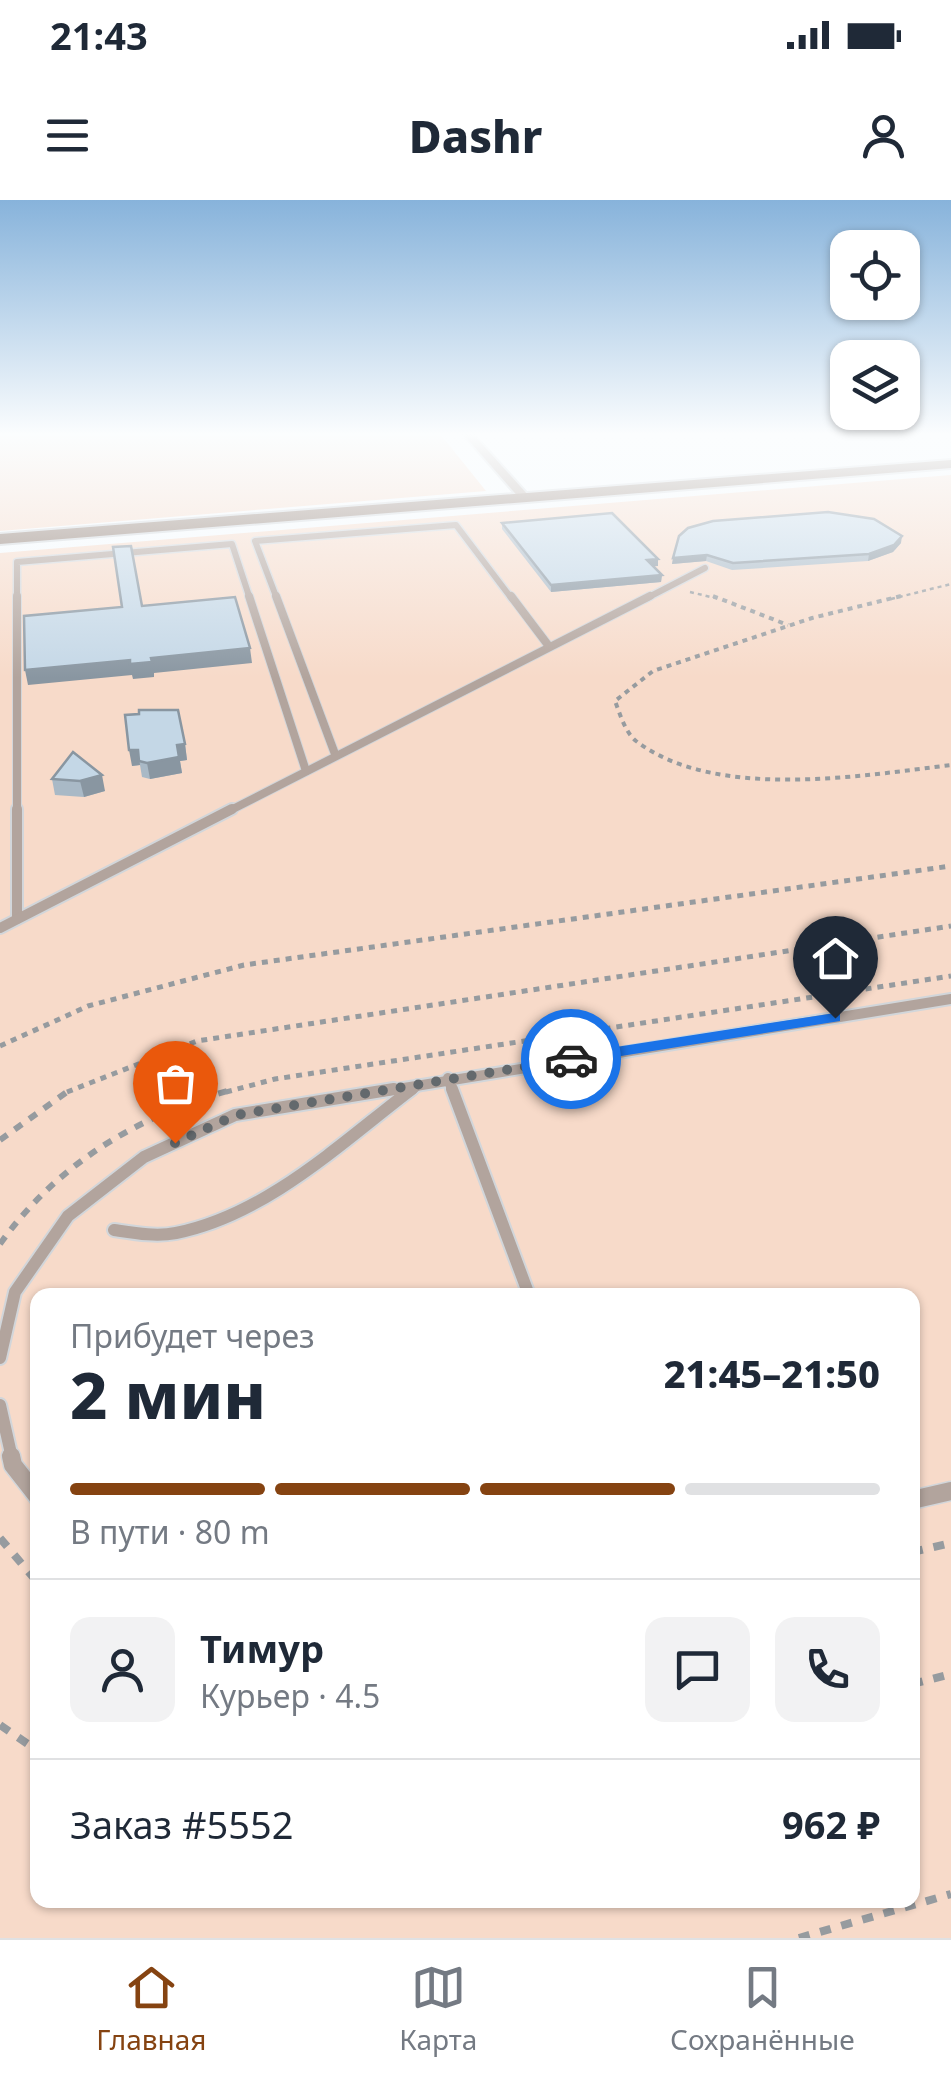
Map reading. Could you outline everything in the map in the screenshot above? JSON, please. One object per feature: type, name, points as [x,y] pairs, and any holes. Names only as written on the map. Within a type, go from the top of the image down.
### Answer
[{"type":"street","points":[[0,539],[294,516]]},
{"type":"lane","points":[[336,754],[255,541],[456,525],[548,645]]},
{"type":"lane","points":[[17,920],[17,562],[232,544],[306,771]]},
{"type":"lane","points":[[0,928],[705,568]]},
{"type":"lane","points":[[0,1358],[15,1292],[68,1216],[144,1157],[236,1115],[951,999]]},
{"type":"lane","points":[[448,1078],[526,1288]]},
{"type":"lane","points":[[114,1230],[175,1233],[215,1221],[257,1200],[422,1082]]},
{"type":"lane","points":[[0,1405],[14,1465],[30,1486]]},
{"type":"lane","points":[[920,1498],[951,1491]]},
{"type":"path","points":[[951,584],[789,626],[652,671],[615,700],[633,739],[695,769],[792,780],[951,764]]},
{"type":"path","points":[[662,588],[710,595],[789,626]]},
{"type":"path","points":[[0,1046],[89,1007],[168,982],[244,965],[951,866]]},
{"type":"path","points":[[0,1140],[71,1089],[197,1041],[951,926]]},
{"type":"path","points":[[0,1538],[30,1574]]},
{"type":"path","points":[[920,1550],[951,1543]]},
{"type":"path","points":[[920,1682],[951,1674]]},
{"type":"path","points":[[0,1725],[30,1746]]},
{"type":"path","points":[[920,1903],[951,1894]]},
{"type":"path","points":[[799,1938],[903,1908]]},
{"type":"shaded area","points":[[0,516],[181,516],[0,531]]},
{"type":"shaded area","points":[[450,516],[951,516],[951,1938],[0,1938],[0,553]]},
{"type":"building","points":[[615,516],[658,559],[647,560],[662,575],[551,585],[502,523]]},
{"type":"building","points":[[855,516],[874,519],[902,536],[894,545],[869,554],[733,563],[707,555],[673,558],[679,536],[688,528],[713,521]]},
{"type":"building","points":[[131,546],[142,606],[235,597],[250,648],[151,658],[152,662],[130,664],[130,660],[25,670],[24,616],[122,607],[113,547]]},
{"type":"building","points":[[139,710],[178,710],[185,744],[177,745],[179,757],[147,763],[139,761],[138,750],[129,750],[125,715],[139,714]]},
{"type":"building","points":[[73,752],[102,775],[80,781],[52,779]]},
{"type":"way so far","points":[[175,1143],[236,1115],[571,1059]]},
{"type":"route","points":[[571,1059],[835,1018]]}]
